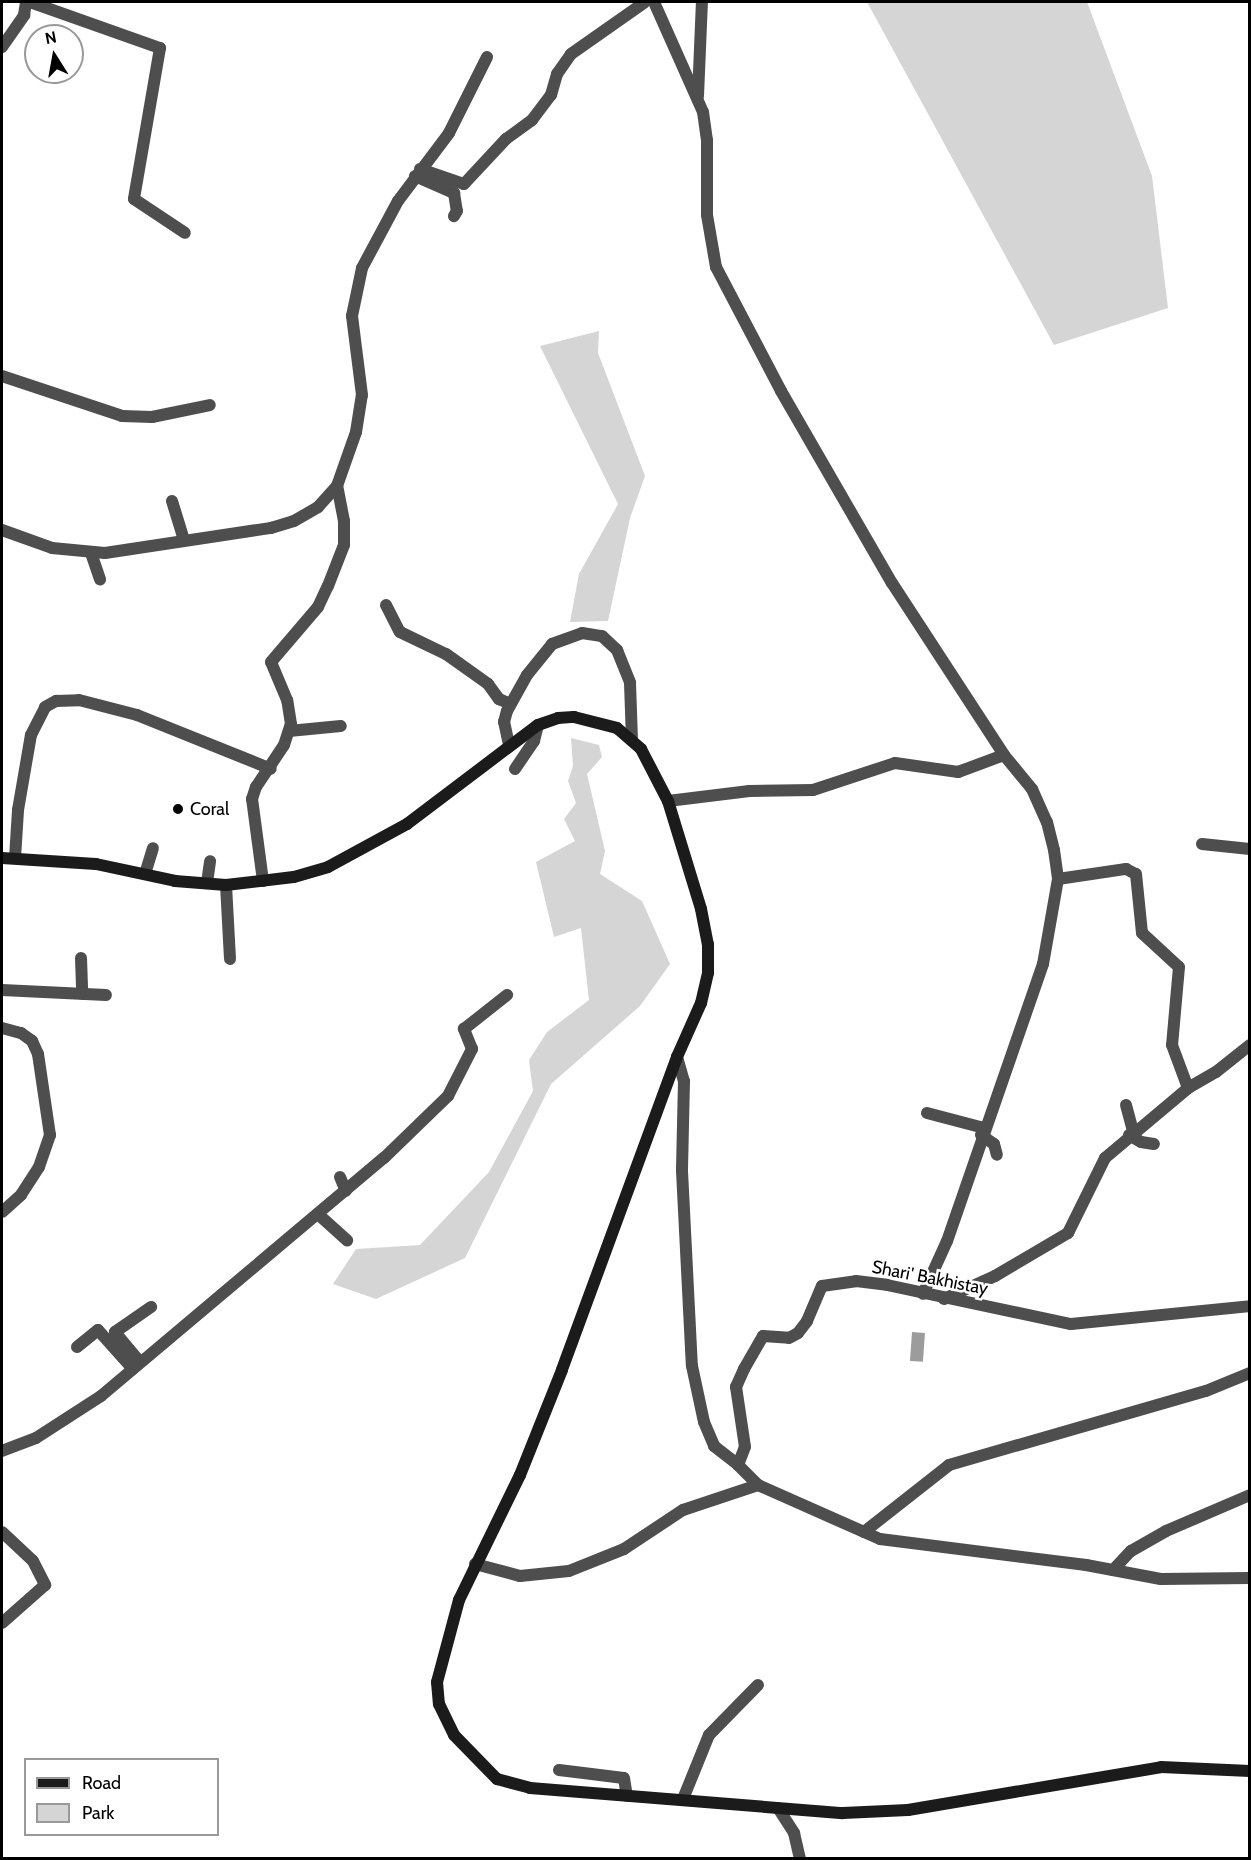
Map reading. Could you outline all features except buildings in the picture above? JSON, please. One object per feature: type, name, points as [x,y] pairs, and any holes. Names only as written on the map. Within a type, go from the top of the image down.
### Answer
[{"type":"main road","points":[[2,858],[96,864],[145,874],[226,885],[263,881],[328,867],[407,824],[538,725],[558,718],[596,721],[633,740],[656,772],[668,801],[708,944],[701,1003],[676,1057],[545,1412],[497,1526],[475,1564],[459,1600],[437,1682],[439,1704],[461,1746],[497,1779],[512,1784],[578,1794],[683,1798],[778,1808],[880,1814],[1130,1770],[1191,1766],[1250,1771]]},
{"type":"street","points":[[2,47],[24,15],[28,2],[160,48],[134,199],[185,233]]},
{"type":"street","points":[[418,173],[464,184],[506,139],[532,120],[551,95],[557,74],[571,54],[645,2]]},
{"type":"street","points":[[654,2],[698,99],[707,140],[707,215],[716,267],[781,392],[892,584],[1004,755],[1025,777],[1042,808],[1058,879],[1043,964],[946,1241],[923,1294]]},
{"type":"street","points":[[698,99],[702,2]]},
{"type":"street","points":[[2,530],[52,549],[92,553],[184,540],[217,538],[294,521],[318,507],[337,486],[356,432],[362,395],[352,316],[362,268],[418,173],[449,133],[487,57]]},
{"type":"street","points":[[418,173],[454,193],[457,211],[454,216]]},
{"type":"street","points":[[2,376],[122,416],[152,417],[210,405]]},
{"type":"street","points":[[263,881],[252,799],[256,787],[271,769],[289,731],[287,700],[271,662],[318,607],[344,545],[344,521],[337,486]]},
{"type":"street","points":[[172,501],[184,540]]},
{"type":"street","points":[[92,553],[100,579]]},
{"type":"street","points":[[386,605],[400,632],[446,654],[510,704]]},
{"type":"street","points":[[509,745],[504,722],[510,704],[552,644],[573,634],[595,633],[609,641],[630,683],[633,740]]},
{"type":"street","points":[[15,858],[18,810],[31,735],[45,707],[56,701],[79,700],[137,715],[271,769]]},
{"type":"street","points":[[515,770],[534,741],[538,725]]},
{"type":"street","points":[[289,731],[341,726]]},
{"type":"street","points":[[668,801],[749,791],[813,790],[895,763],[958,772],[1004,755]]},
{"type":"street","points":[[1202,844],[1250,849]]},
{"type":"street","points":[[145,874],[153,848]]},
{"type":"street","points":[[207,883],[210,861]]},
{"type":"street","points":[[1058,879],[1126,869],[1136,874],[1142,933],[1179,967],[1172,1045],[1188,1088]]},
{"type":"street","points":[[226,885],[230,959]]},
{"type":"street","points":[[81,958],[82,994]]},
{"type":"street","points":[[2,990],[106,994]]},
{"type":"street","points":[[2,1451],[14,1449],[57,1426],[137,1366],[212,1299],[346,1191],[448,1096],[472,1049],[464,1029],[507,995]]},
{"type":"street","points":[[2,1028],[21,1033],[32,1041],[38,1054],[50,1136],[39,1167],[21,1196],[2,1212]]},
{"type":"street","points":[[944,1299],[995,1276],[1068,1233],[1098,1167],[1131,1134],[1188,1088],[1216,1072],[1250,1045]]},
{"type":"street","points":[[676,1057],[684,1081],[682,1171],[692,1366],[704,1422],[714,1446],[758,1485],[864,1532],[902,1543],[1113,1570],[1161,1580],[1250,1578]]},
{"type":"street","points":[[1126,1105],[1131,1134],[1141,1142],[1154,1144]]},
{"type":"street","points":[[927,1113],[983,1132],[994,1144],[997,1155]]},
{"type":"street","points":[[340,1177],[346,1191]]},
{"type":"street","points":[[319,1215],[346,1240]]},
{"type":"street","name":"Shari' Bakhistay","points":[[738,1465],[745,1447],[736,1387],[763,1335],[789,1338],[798,1333],[807,1321],[822,1286],[836,1282],[887,1285],[944,1299],[1082,1324],[1250,1306]]},
{"type":"street","points":[[137,1366],[115,1332],[151,1306]]},
{"type":"street","points":[[77,1347],[98,1330],[137,1366]]},
{"type":"street","points":[[864,1532],[949,1464],[1206,1391],[1250,1373]]},
{"type":"street","points":[[475,1564],[520,1576],[569,1571],[632,1544],[683,1510],[758,1485]]},
{"type":"street","points":[[1113,1570],[1131,1551],[1166,1531],[1250,1495]]},
{"type":"street","points":[[2,1532],[33,1561],[45,1585],[2,1623]]},
{"type":"street","points":[[683,1798],[709,1735],[723,1716],[758,1684]]},
{"type":"street","points":[[559,1770],[624,1778],[627,1796]]},
{"type":"street","points":[[778,1808],[794,1833],[800,1858]]},
{"type":"green space","points":[[867,2],[1087,2],[1152,176],[1168,308],[1054,345]]},
{"type":"green space","points":[[599,331],[598,353],[645,476],[630,518],[608,621],[570,622],[579,574],[618,504],[540,346]]},
{"type":"green space","points":[[571,738],[599,745],[602,757],[587,774],[605,851],[600,874],[642,901],[670,964],[640,1006],[551,1084],[465,1258],[376,1299],[333,1284],[356,1249],[420,1245],[489,1172],[533,1091],[529,1060],[547,1032],[589,1000],[581,928],[554,937],[536,862],[575,841],[564,819],[576,803],[568,781],[573,766]]},
{"type":"shaded area","points":[[912,1332],[925,1333],[923,1362],[910,1361]]},
{"type":"place","name":"Coral","points":[[178,809]]}]
